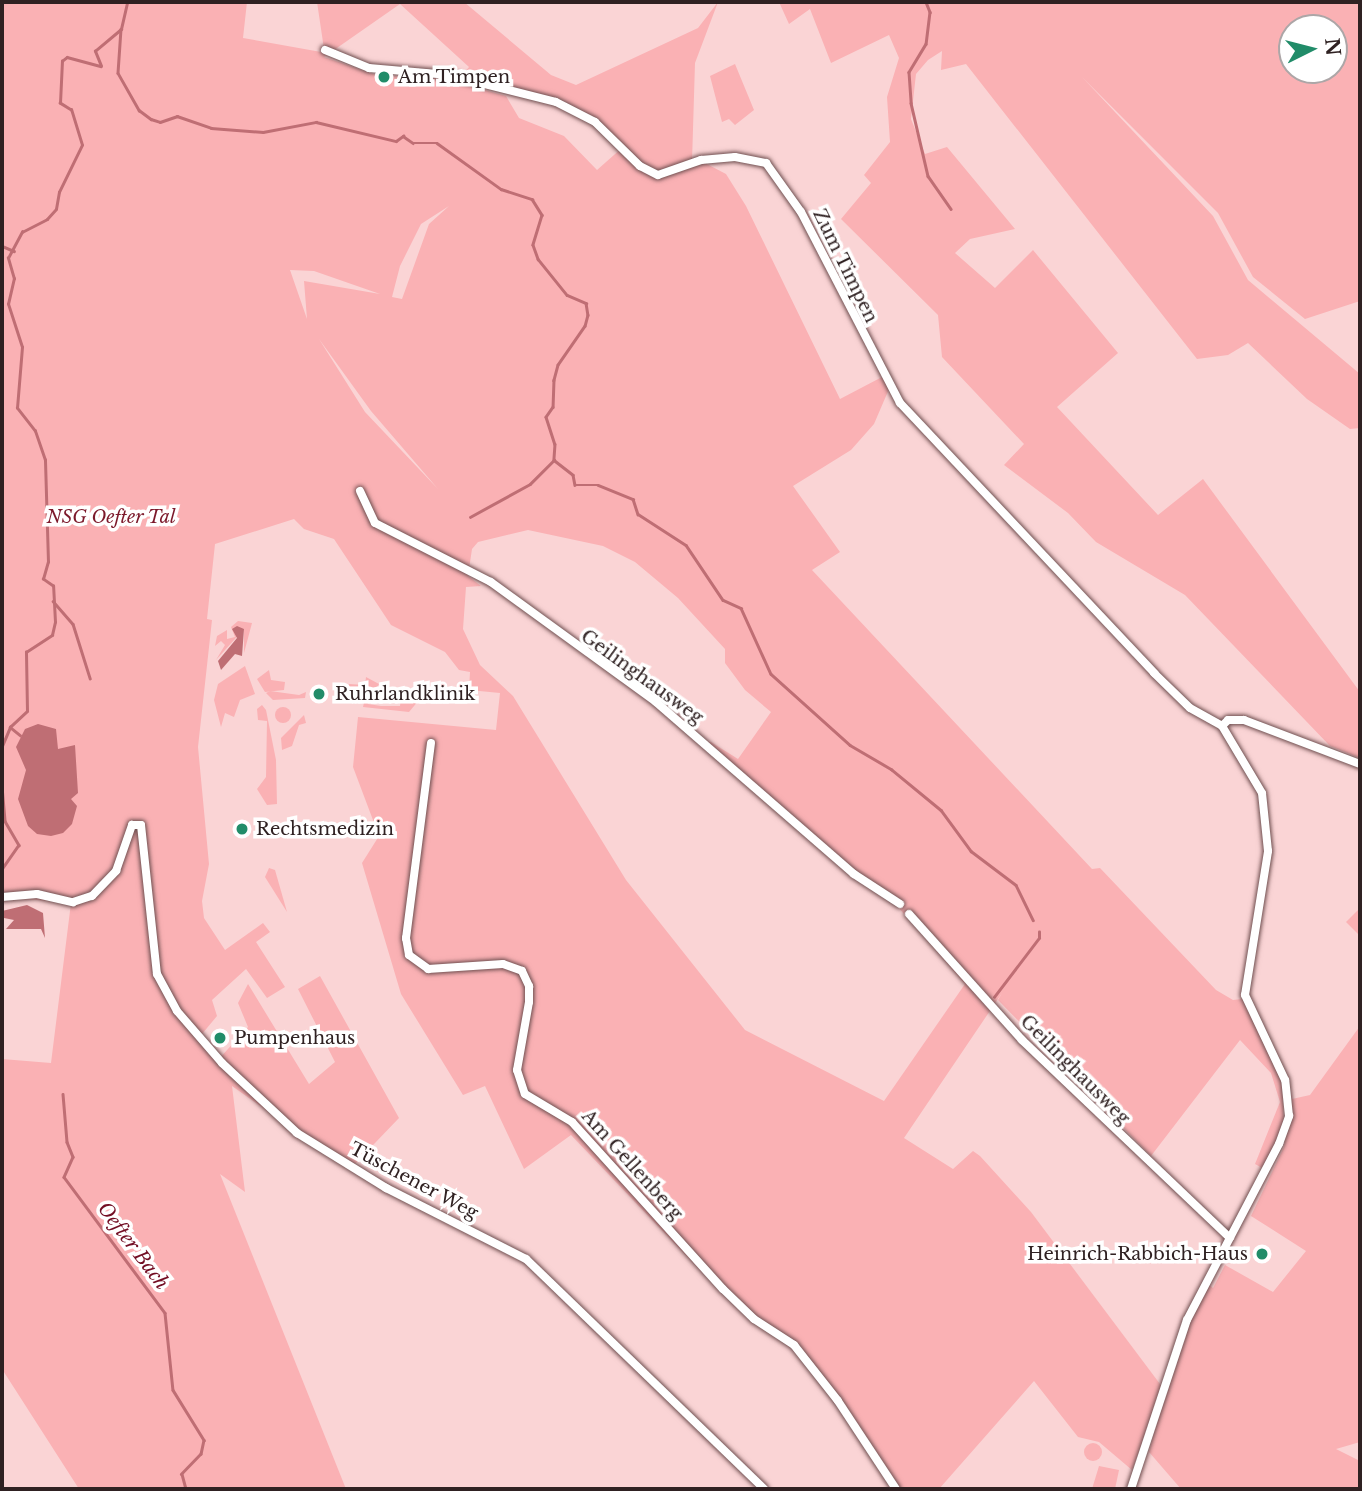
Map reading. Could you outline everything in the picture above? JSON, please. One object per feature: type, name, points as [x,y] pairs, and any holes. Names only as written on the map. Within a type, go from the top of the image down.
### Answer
[{"type":"street","name":"Zum Timpen","points":[[325,50],[369,68],[449,75],[556,102],[594,122],[640,166],[658,175],[701,160],[735,157],[766,163],[801,212],[900,403],[1154,674],[1190,708],[1222,726]]},
{"type":"street","name":"Geilinghausweg","points":[[360,491],[375,523],[491,582],[666,710],[854,874],[900,904]]},
{"type":"street","points":[[1131,1489],[1182,1331],[1279,1144],[1289,1106],[1285,1080],[1245,995],[1268,851],[1262,793],[1222,726],[1228,720],[1244,720],[1360,764]]},
{"type":"street","name":"Am Gellenberg","points":[[431,743],[405,938],[410,955],[428,969],[503,964],[522,971],[529,986],[529,1002],[517,1070],[525,1094],[572,1122],[750,1316],[793,1345],[838,1401],[896,1489]]},
{"type":"street","name":"Tüschener Weg","points":[[2,897],[26,893],[73,902],[83,900],[112,879],[132,825],[141,825],[158,974],[177,1011],[222,1063],[297,1133],[386,1188],[526,1259],[764,1489]]},
{"type":"street","name":"Geilinghausweg","points":[[909,914],[1022,1040],[1230,1238]]},
{"type":"green space","name":"NSG Oefter Tal","points":[[2,2],[247,2],[243,38],[321,52],[324,49],[317,2],[464,2],[551,75],[576,85],[698,28],[718,2],[695,63],[692,162],[701,161],[726,174],[746,206],[840,399],[882,377],[889,389],[874,424],[851,450],[793,486],[840,552],[812,570],[1092,869],[1100,868],[1216,990],[1233,1000],[1242,999],[1282,1081],[1284,1128],[1264,1169],[1255,1164],[1280,1102],[1271,1073],[1240,1040],[1151,1156],[998,1000],[1002,993],[904,1138],[953,1169],[973,1151],[980,1156],[1031,1212],[1163,1388],[1132,1470],[1099,1442],[1078,1437],[1034,1381],[939,1489],[897,1489],[789,1337],[756,1319],[718,1289],[571,1135],[524,1169],[485,1086],[463,1095],[401,994],[362,863],[379,836],[353,767],[358,717],[496,730],[500,693],[469,690],[470,672],[459,670],[445,652],[391,625],[334,539],[304,529],[294,519],[215,544],[207,619],[212,620],[198,747],[209,864],[202,901],[204,918],[225,950],[263,923],[270,932],[256,942],[285,987],[267,998],[246,969],[212,1000],[217,1016],[197,1040],[217,1061],[248,1027],[238,1003],[248,984],[309,1084],[335,1062],[298,989],[320,976],[399,1118],[350,1169],[232,1086],[245,1192],[220,1174],[346,1489],[79,1489],[2,1369],[2,1059],[51,1063],[71,903],[2,897]],"holes":[[[400,4],[469,67],[464,73],[566,102],[597,121],[623,147],[597,170],[564,136],[519,118],[506,96],[445,79],[376,75],[324,57]],[[449,206],[429,224],[402,299],[392,297],[400,266],[421,224]],[[290,270],[314,271],[380,294],[304,281],[307,319]],[[319,339],[371,411],[438,489],[365,412]],[[528,530],[603,546],[635,562],[678,598],[725,649],[725,663],[745,690],[771,712],[738,759],[711,742],[701,743],[842,867],[891,899],[965,984],[884,1101],[745,1030],[626,880],[513,696],[480,665],[463,629],[466,587],[481,586],[468,576],[472,549],[478,542]]]},
{"type":"green space","points":[[779,2],[1360,2],[1360,301],[1305,319],[1253,277],[1218,213],[1082,77],[1213,216],[1248,280],[1360,374],[1360,428],[1350,429],[1307,399],[1248,343],[1228,355],[1197,359],[966,64],[941,70],[942,51],[928,60],[916,74],[911,119],[925,154],[947,147],[1015,229],[970,239],[955,253],[995,288],[1033,250],[1118,353],[1057,407],[1158,515],[1203,479],[1360,692],[1360,758],[1330,746],[1185,595],[1096,542],[1068,513],[1004,465],[1024,444],[942,357],[938,315],[841,219],[871,183],[864,175],[890,142],[887,97],[899,58],[889,35],[831,63],[810,9],[789,24]]},
{"type":"green space","points":[[735,64],[754,110],[735,125],[729,119],[722,122],[710,76]]},
{"type":"green space","points":[[238,621],[252,623],[244,653],[244,629],[216,660],[225,645],[221,641],[215,646],[217,636],[227,630],[227,639],[235,637],[231,627]]},
{"type":"green space","points":[[245,666],[255,694],[240,700],[234,717],[225,713],[221,727],[214,700],[218,684]]},
{"type":"green space","points":[[269,670],[271,680],[285,682],[284,690],[265,692],[257,679]]},
{"type":"green space","points":[[366,677],[379,684],[374,692],[348,692],[349,684],[365,685]]},
{"type":"green space","points":[[270,691],[299,695],[306,692],[305,698],[273,700],[266,693]]},
{"type":"green space","points":[[365,698],[368,704],[381,706],[400,706],[401,698],[419,700],[409,712],[363,707]]},
{"type":"green space","points":[[262,705],[266,710],[276,760],[277,804],[267,805],[257,789],[266,777],[267,721],[258,720],[257,709]]},
{"type":"green space","points":[[280,707],[286,707],[291,715],[289,721],[280,723],[275,718],[275,712]]},
{"type":"green space","points":[[304,715],[306,723],[299,725],[292,746],[282,750],[281,738]]},
{"type":"green space","points":[[269,868],[275,870],[287,912],[265,877]]},
{"type":"green space","points":[[1360,908],[1360,936],[1346,922]]},
{"type":"green space","points":[[1360,1026],[1360,1442],[1336,1449],[1360,1461],[1360,1489],[1181,1489],[1149,1452],[1175,1353],[1208,1284],[1213,1288],[1225,1265],[1273,1292],[1306,1251],[1251,1216],[1284,1147],[1292,1099],[1310,1095]]},
{"type":"green space","points":[[1089,1443],[1097,1443],[1102,1452],[1100,1459],[1089,1461],[1084,1456],[1084,1448]]},
{"type":"green space","points":[[1099,1466],[1119,1470],[1115,1489],[1092,1489]]},
{"type":"shaded area","points":[[237,626],[244,629],[242,656],[235,654],[221,670],[218,661],[237,638],[232,629]]},
{"type":"shaded area","points":[[38,724],[56,729],[58,749],[75,745],[78,793],[71,799],[77,806],[72,824],[63,833],[51,836],[37,834],[28,826],[18,799],[26,770],[16,747],[25,729]]},
{"type":"shaded area","points":[[27,905],[43,913],[45,938],[41,929],[6,929],[14,920],[4,918],[2,911]]},
{"type":"waterway","name":"Oefter Bach","points":[[2,746],[10,727],[27,711],[26,652],[52,635],[55,622],[53,586],[43,579],[48,562],[45,460],[35,431],[17,408],[22,347],[8,304],[14,279],[8,258],[22,232],[47,219],[56,209],[59,192],[82,145],[71,110],[60,103],[62,61],[67,57],[101,66],[95,51],[121,29],[127,2]]},
{"type":"waterway","points":[[926,2],[930,12],[926,44],[909,72],[911,103],[928,176],[951,209]]},
{"type":"waterway","points":[[121,29],[118,73],[139,110],[151,119],[160,122],[177,116],[211,128],[263,132],[316,122],[396,141],[403,136],[413,143],[437,143],[501,189],[532,199],[542,215],[533,245],[538,259],[567,295],[586,303],[588,315],[585,326],[558,365],[554,380],[553,407],[546,417],[555,444],[554,460],[573,475],[575,485],[598,485],[633,499],[638,514],[686,545],[723,600],[741,608],[771,674],[850,745],[891,769],[941,810],[971,851],[1016,885],[1033,920]]},
{"type":"waterway","points":[[2,246],[14,251]]},
{"type":"waterway","points":[[470,517],[530,484],[554,460]]},
{"type":"waterway","points":[[53,601],[73,624],[90,678]]},
{"type":"waterway","points":[[10,727],[20,735]]},
{"type":"waterway","name":"Oefter Bach","points":[[2,786],[5,821],[19,845],[2,869]]},
{"type":"waterway","points":[[994,997],[1039,938],[1039,932]]},
{"type":"waterway","name":"Oefter Bach","points":[[63,1094],[67,1142],[73,1157],[64,1177],[165,1313],[173,1390],[204,1440],[201,1454],[182,1474],[186,1489]]},
{"type":"place","name":"Am Timpen","points":[[384,77]]},
{"type":"place","name":"Ruhrlandklinik","points":[[319,694]]},
{"type":"place","name":"Rechtsmedizin","points":[[242,829]]},
{"type":"place","name":"Pumpenhaus","points":[[220,1038]]},
{"type":"place","name":"Heinrich-Rabbich-Haus","points":[[1262,1254]]}]
